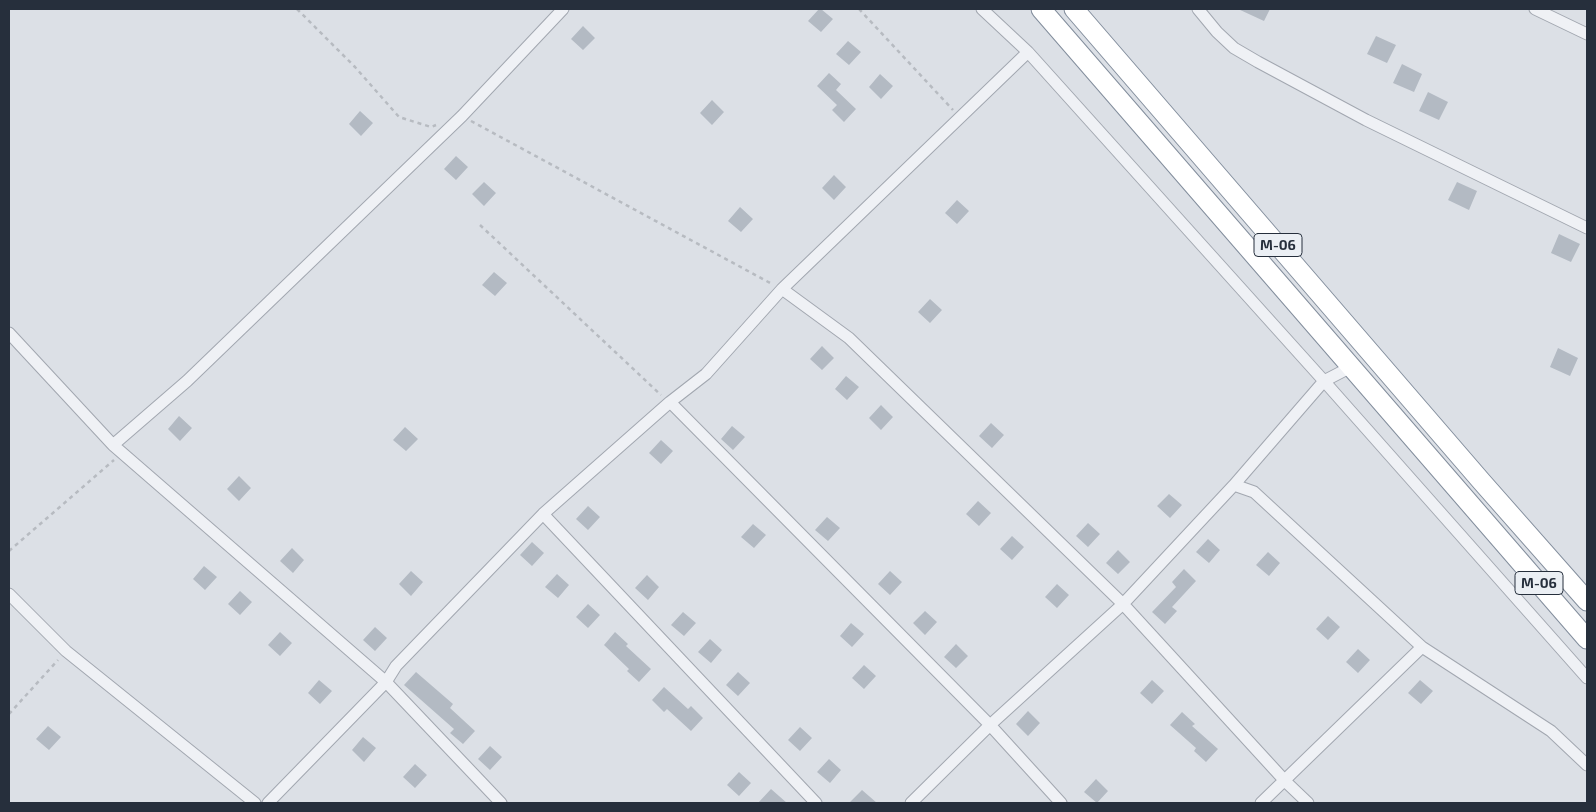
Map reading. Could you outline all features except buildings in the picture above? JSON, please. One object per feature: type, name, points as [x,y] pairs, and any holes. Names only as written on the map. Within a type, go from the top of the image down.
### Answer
[{"type":"highway","name":"М-06","points":[[1042,9],[1587,639]]},
{"type":"highway","name":"М-06","points":[[1074,9],[1482,482],[1586,599]]},
{"type":"street","points":[[113,445],[187,381],[462,116],[563,9]]},
{"type":"street","points":[[982,9],[1028,52],[1324,381],[1587,678]]},
{"type":"street","points":[[1198,9],[1217,32],[1234,48],[1258,62],[1366,120],[1587,228]]},
{"type":"street","points":[[1535,9],[1587,34]]},
{"type":"street","points":[[268,803],[386,682],[396,666],[543,514],[670,402],[706,374],[782,289],[1028,52]]},
{"type":"street","points":[[782,289],[850,338],[1123,604],[1286,782],[1308,803]]},
{"type":"street","points":[[9,333],[113,445],[386,682],[501,803]]},
{"type":"street","points":[[911,803],[990,725],[1123,604],[1234,485],[1324,381],[1352,367]]},
{"type":"street","points":[[670,402],[990,725],[1061,803]]},
{"type":"street","points":[[1234,485],[1254,492],[1422,647],[1551,731],[1587,765]]},
{"type":"street","points":[[543,514],[816,803]]},
{"type":"street","points":[[9,594],[66,651],[255,803]]},
{"type":"street","points":[[1262,803],[1286,782],[1422,647]]},
{"type":"path","points":[[296,9],[355,67],[400,117],[431,127],[438,124]]},
{"type":"path","points":[[859,9],[960,118]]},
{"type":"path","points":[[462,116],[782,289]]},
{"type":"path","points":[[480,225],[670,402]]},
{"type":"path","points":[[9,551],[122,453]]},
{"type":"path","points":[[9,714],[66,651]]}]
